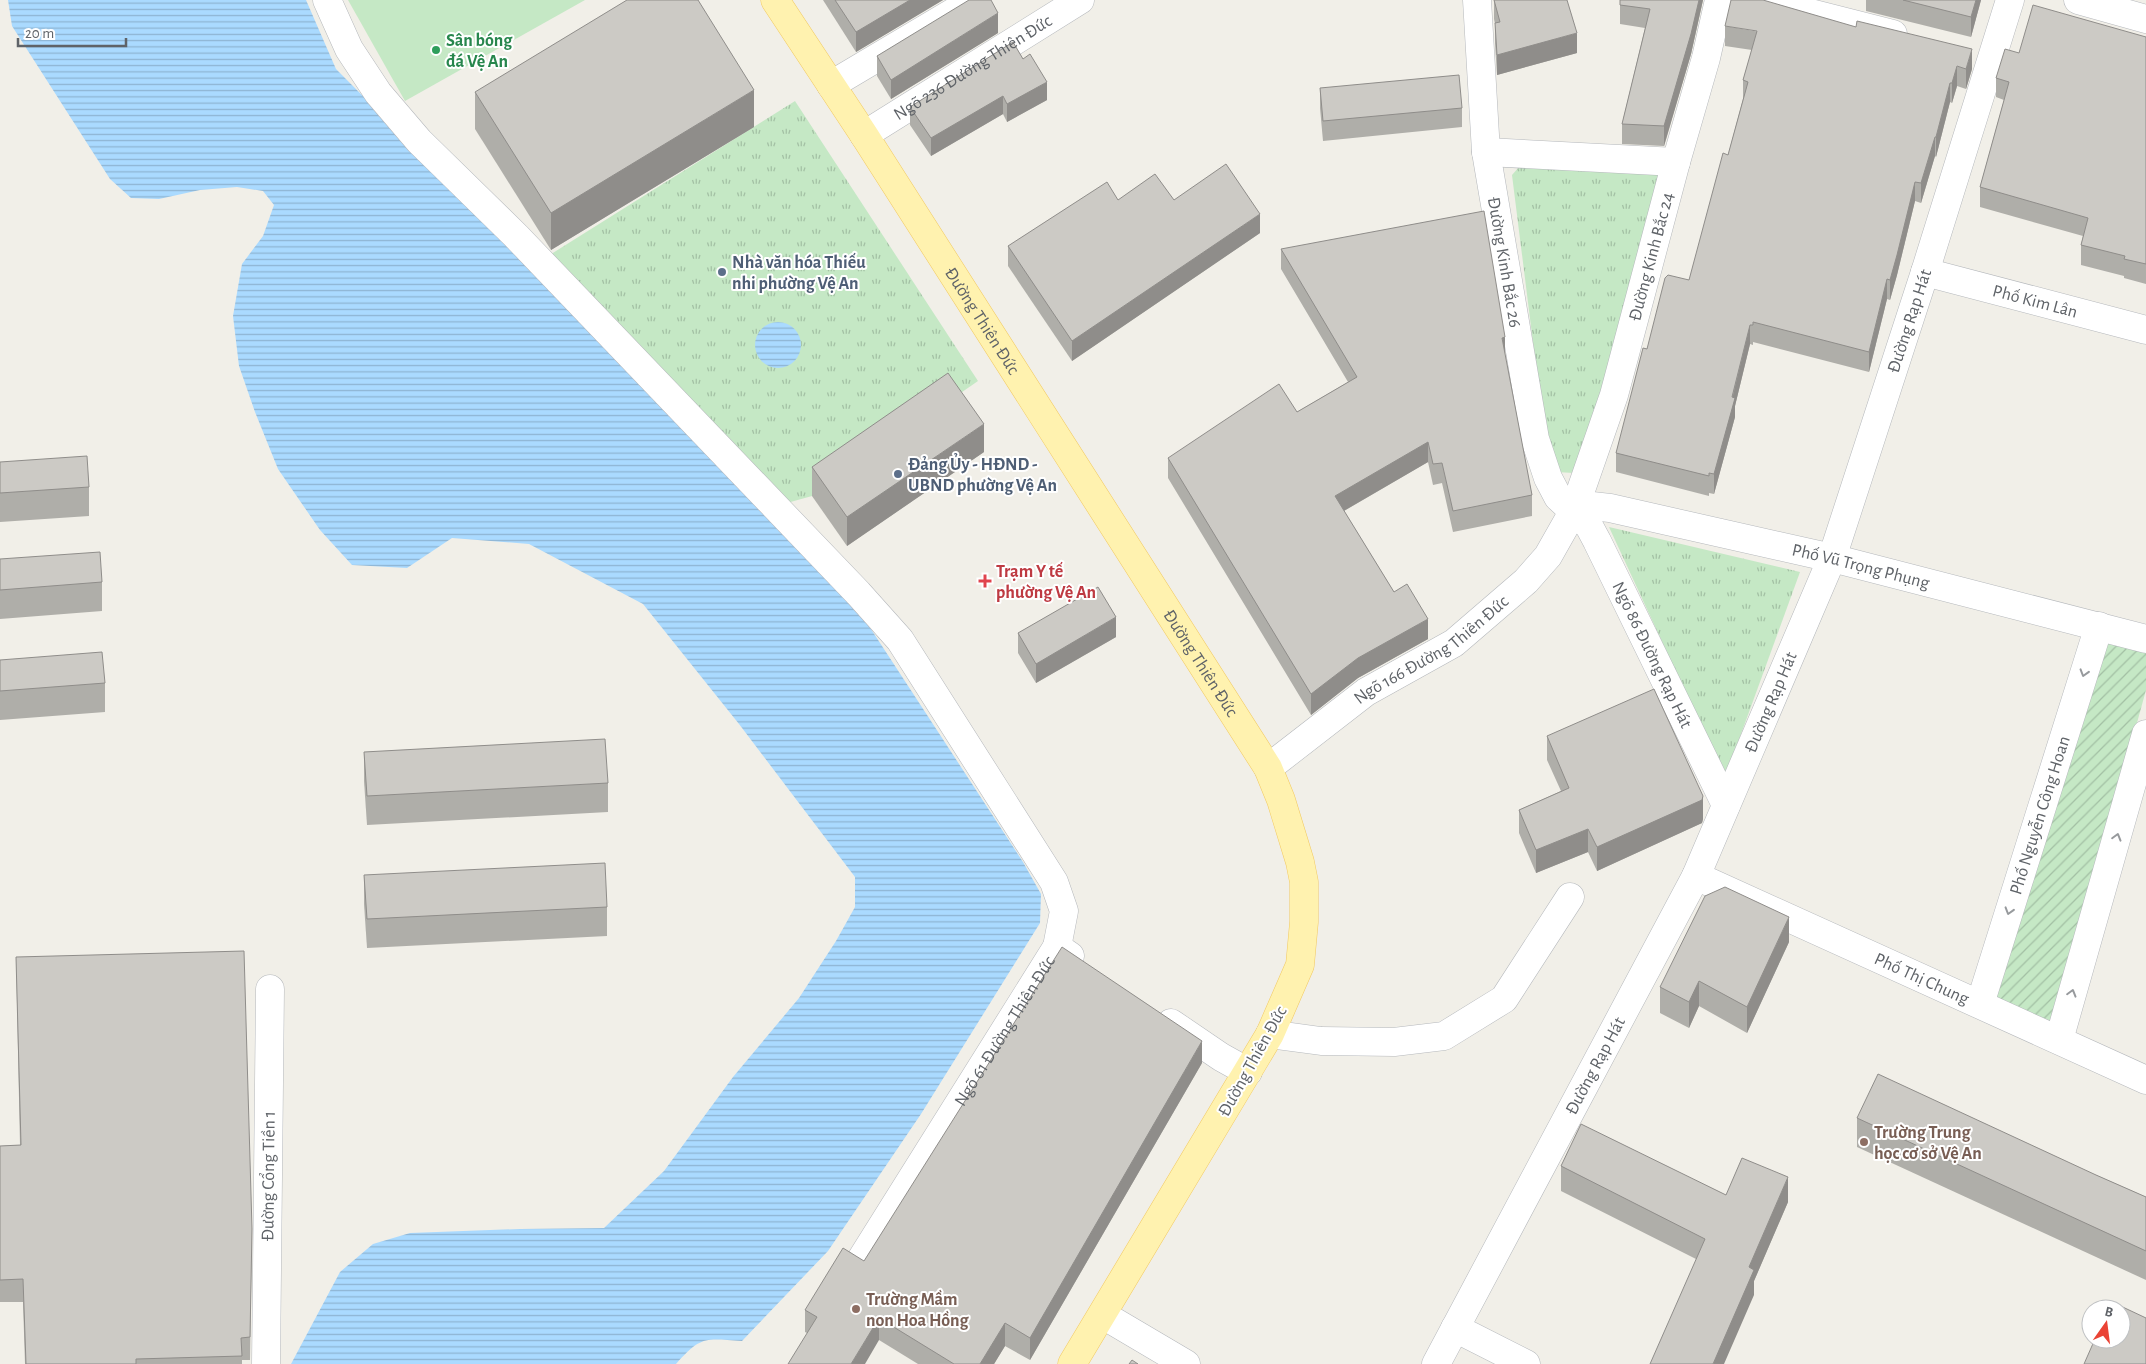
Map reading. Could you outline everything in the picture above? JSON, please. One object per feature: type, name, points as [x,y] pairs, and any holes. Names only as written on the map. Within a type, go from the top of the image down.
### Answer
[{"type":"main road","name":"Đường Thiên Đức","points":[[775,0],[864,135],[1268,768],[1281,800],[1300,862],[1304,901],[1300,965],[1270,1034],[1072,1364]]},
{"type":"street","points":[[327,0],[349,49],[373,86],[419,141],[523,243],[858,593],[900,640],[1054,882],[1064,911],[1056,947]]},
{"type":"street","points":[[831,85],[974,0]]},
{"type":"street","name":"Ngõ 236 Đường Thiên Đức","points":[[864,135],[1080,0]]},
{"type":"street","name":"Đường Kinh Bắc 26","points":[[1477,0],[1486,152],[1535,439],[1548,478],[1558,497],[1574,510]]},
{"type":"street","name":"Đường Kinh Bắc 24","points":[[1574,510],[1614,395],[1676,162],[1706,58],[1719,0]]},
{"type":"street","points":[[1759,0],[1917,40]]},
{"type":"street","name":"Đường Rạp Hát","points":[[1436,1364],[1696,876],[1832,558],[1925,272],[2010,0]]},
{"type":"street","points":[[2078,0],[2146,18]]},
{"type":"street","points":[[1964,51],[1992,58]]},
{"type":"street","points":[[1486,152],[1676,162]]},
{"type":"street","name":"Phố Kim Lân","points":[[1925,272],[2146,330]]},
{"type":"street","name":"Phố Vũ Trọng Phụng","points":[[1574,510],[1592,506],[1610,508],[1832,558],[2146,639]]},
{"type":"street","name":"Ngõ 166 Đường Thiên Đức","points":[[1268,768],[1366,692],[1454,644],[1526,581],[1548,556],[1574,510]]},
{"type":"street","name":"Ngõ 86 Đường Rạp Hát","points":[[1574,510],[1589,526],[1598,542],[1726,805]]},
{"type":"street","name":"Phố Nguyễn Công Hoan","points":[[1980,1004],[2099,626]]},
{"type":"street","points":[[2059,1040],[2146,734]]},
{"type":"street","name":"Phố Thị Chung","points":[[1696,876],[2146,1080]]},
{"type":"street","points":[[1270,1034],[1321,1041],[1394,1042],[1444,1036],[1504,999],[1570,896]]},
{"type":"street","name":"Ngõ 61 Đường Thiên Đức","points":[[862,1258],[1056,947],[1089,969]]},
{"type":"street","name":"Đường Cổng Tiền 1","points":[[266,1364],[270,988]]},
{"type":"street","points":[[1147,1007],[1221,1057],[1248,1072]]},
{"type":"street","points":[[1103,1315],[1186,1364]]},
{"type":"street","points":[[1455,1328],[1526,1364]]},
{"type":"green space","name":"Sân bóng đá Vệ An","points":[[348,0],[585,0],[405,101]]},
{"type":"green space","points":[[795,101],[978,381],[812,496],[787,503],[548,256]]},
{"type":"green space","points":[[1519,167],[1656,174],[1663,179],[1587,459],[1574,473],[1556,472],[1547,454],[1512,175]]},
{"type":"green space","points":[[1609,527],[1800,572],[1725,778]]},
{"type":"green space","points":[[2107,643],[2146,652],[2146,690],[2054,1026],[1991,998]]},
{"type":"water","points":[[8,0],[306,0],[336,69],[561,295],[867,623],[1023,862],[1041,894],[1040,923],[921,1114],[828,1251],[742,1341],[712,1340],[699,1343],[676,1364],[291,1364],[340,1272],[373,1244],[410,1233],[604,1228],[664,1171],[733,1077],[799,998],[836,941],[855,907],[855,877],[739,724],[643,604],[529,544],[452,538],[407,568],[352,565],[320,530],[278,469],[239,366],[233,316],[242,264],[263,236],[274,205],[263,191],[237,187],[200,190],[159,199],[131,198],[110,179],[12,26]]},
{"type":"water","points":[[773,322],[783,322],[797,332],[801,345],[797,358],[791,364],[783,368],[773,368],[759,358],[755,350],[755,340],[765,326]]},
{"type":"building","points":[[627,0],[698,0],[754,90],[551,213],[475,92]]},
{"type":"building","points":[[835,0],[910,0],[856,32]]},
{"type":"building","points":[[969,0],[991,0],[998,13],[891,80],[877,56]]},
{"type":"building","points":[[1494,0],[1567,0],[1577,33],[1497,55],[1495,23],[1500,22]]},
{"type":"building","points":[[1620,0],[1699,0],[1664,126],[1622,124],[1650,9],[1620,5]]},
{"type":"building","points":[[1731,0],[1763,0],[1856,27],[1857,21],[1972,49],[1966,69],[1957,66],[1952,83],[1950,83],[1936,137],[1921,183],[1915,182],[1890,280],[1887,279],[1869,352],[1753,322],[1753,325],[1750,325],[1732,397],[1735,398],[1714,474],[1709,473],[1709,476],[1616,453],[1643,348],[1647,349],[1665,278],[1668,275],[1689,280],[1723,153],[1728,155],[1748,82],[1743,80],[1757,31],[1725,26]]},
{"type":"building","points":[[1903,0],[1976,0],[1971,17]]},
{"type":"building","points":[[2033,5],[2146,37],[2146,264],[2124,259],[2125,256],[2081,245],[2088,218],[1980,187],[2009,82],[1996,78],[2005,49],[2019,53]]},
{"type":"building","points":[[1013,42],[1023,59],[1030,54],[1047,82],[1007,104],[1003,96],[931,138],[910,107]]},
{"type":"building","points":[[1459,75],[1462,108],[1323,121],[1320,88]]},
{"type":"building","points":[[1226,164],[1260,214],[1072,341],[1008,246],[1107,182],[1118,200],[1155,174],[1174,200]]},
{"type":"building","points":[[1484,211],[1505,337],[1502,338],[1532,495],[1453,511],[1442,463],[1433,464],[1428,442],[1335,496],[1394,592],[1407,584],[1428,619],[1358,658],[1311,694],[1168,458],[1279,384],[1297,412],[1357,377],[1281,249]]},
{"type":"building","points":[[948,373],[984,424],[847,517],[812,467]]},
{"type":"building","points":[[87,456],[89,487],[0,493],[0,462]]},
{"type":"building","points":[[100,552],[102,582],[0,590],[0,559]]},
{"type":"building","points":[[1098,587],[1116,617],[1036,664],[1018,633]]},
{"type":"building","points":[[102,652],[105,683],[0,691],[0,660]]},
{"type":"building","points":[[1654,689],[1703,796],[1702,800],[1597,847],[1588,829],[1536,850],[1519,810],[1569,788],[1547,736]]},
{"type":"building","points":[[605,739],[608,783],[367,796],[364,752]]},
{"type":"building","points":[[605,863],[607,907],[367,919],[364,875]]},
{"type":"building","points":[[1725,887],[1789,917],[1747,1007],[1699,981],[1689,1002],[1660,987],[1705,896]]},
{"type":"building","points":[[1062,947],[1202,1041],[1030,1338],[1005,1323],[980,1364],[954,1364],[879,1318],[851,1364],[788,1364],[817,1317],[805,1310],[843,1248],[864,1261]]},
{"type":"building","points":[[244,951],[252,1229],[250,1337],[241,1338],[242,1356],[136,1359],[136,1364],[26,1364],[23,1279],[0,1280],[0,1146],[21,1145],[16,957]]},
{"type":"building","points":[[1878,1074],[2146,1197],[2146,1251],[1857,1118]]},
{"type":"building","points":[[1581,1124],[1726,1195],[1742,1158],[1788,1177],[1749,1267],[1754,1270],[1713,1364],[1650,1364],[1705,1239],[1561,1166]]},
{"type":"building","points":[[2131,1311],[2146,1318],[2146,1364],[2084,1364],[2091,1349],[2131,1349]]},
{"type":"building","points":[[1132,1360],[1138,1364],[1129,1364]]},
{"type":"place","name":"Sân bóng đá Vệ An","points":[[436,50]]},
{"type":"place","name":"Nhà văn hóa Thiếu nhi phường Vệ An","points":[[722,272]]},
{"type":"place","name":"Đảng Ủy - HĐND - UBND phường Vệ An","points":[[898,474]]},
{"type":"place","name":"Trạm Y tế phường Vệ An","points":[[985,581]]},
{"type":"place","name":"Trường Trung học cơ sở Vệ An","points":[[1864,1142]]},
{"type":"place","name":"Trường Mầm non Hoa Hồng","points":[[856,1309]]}]
